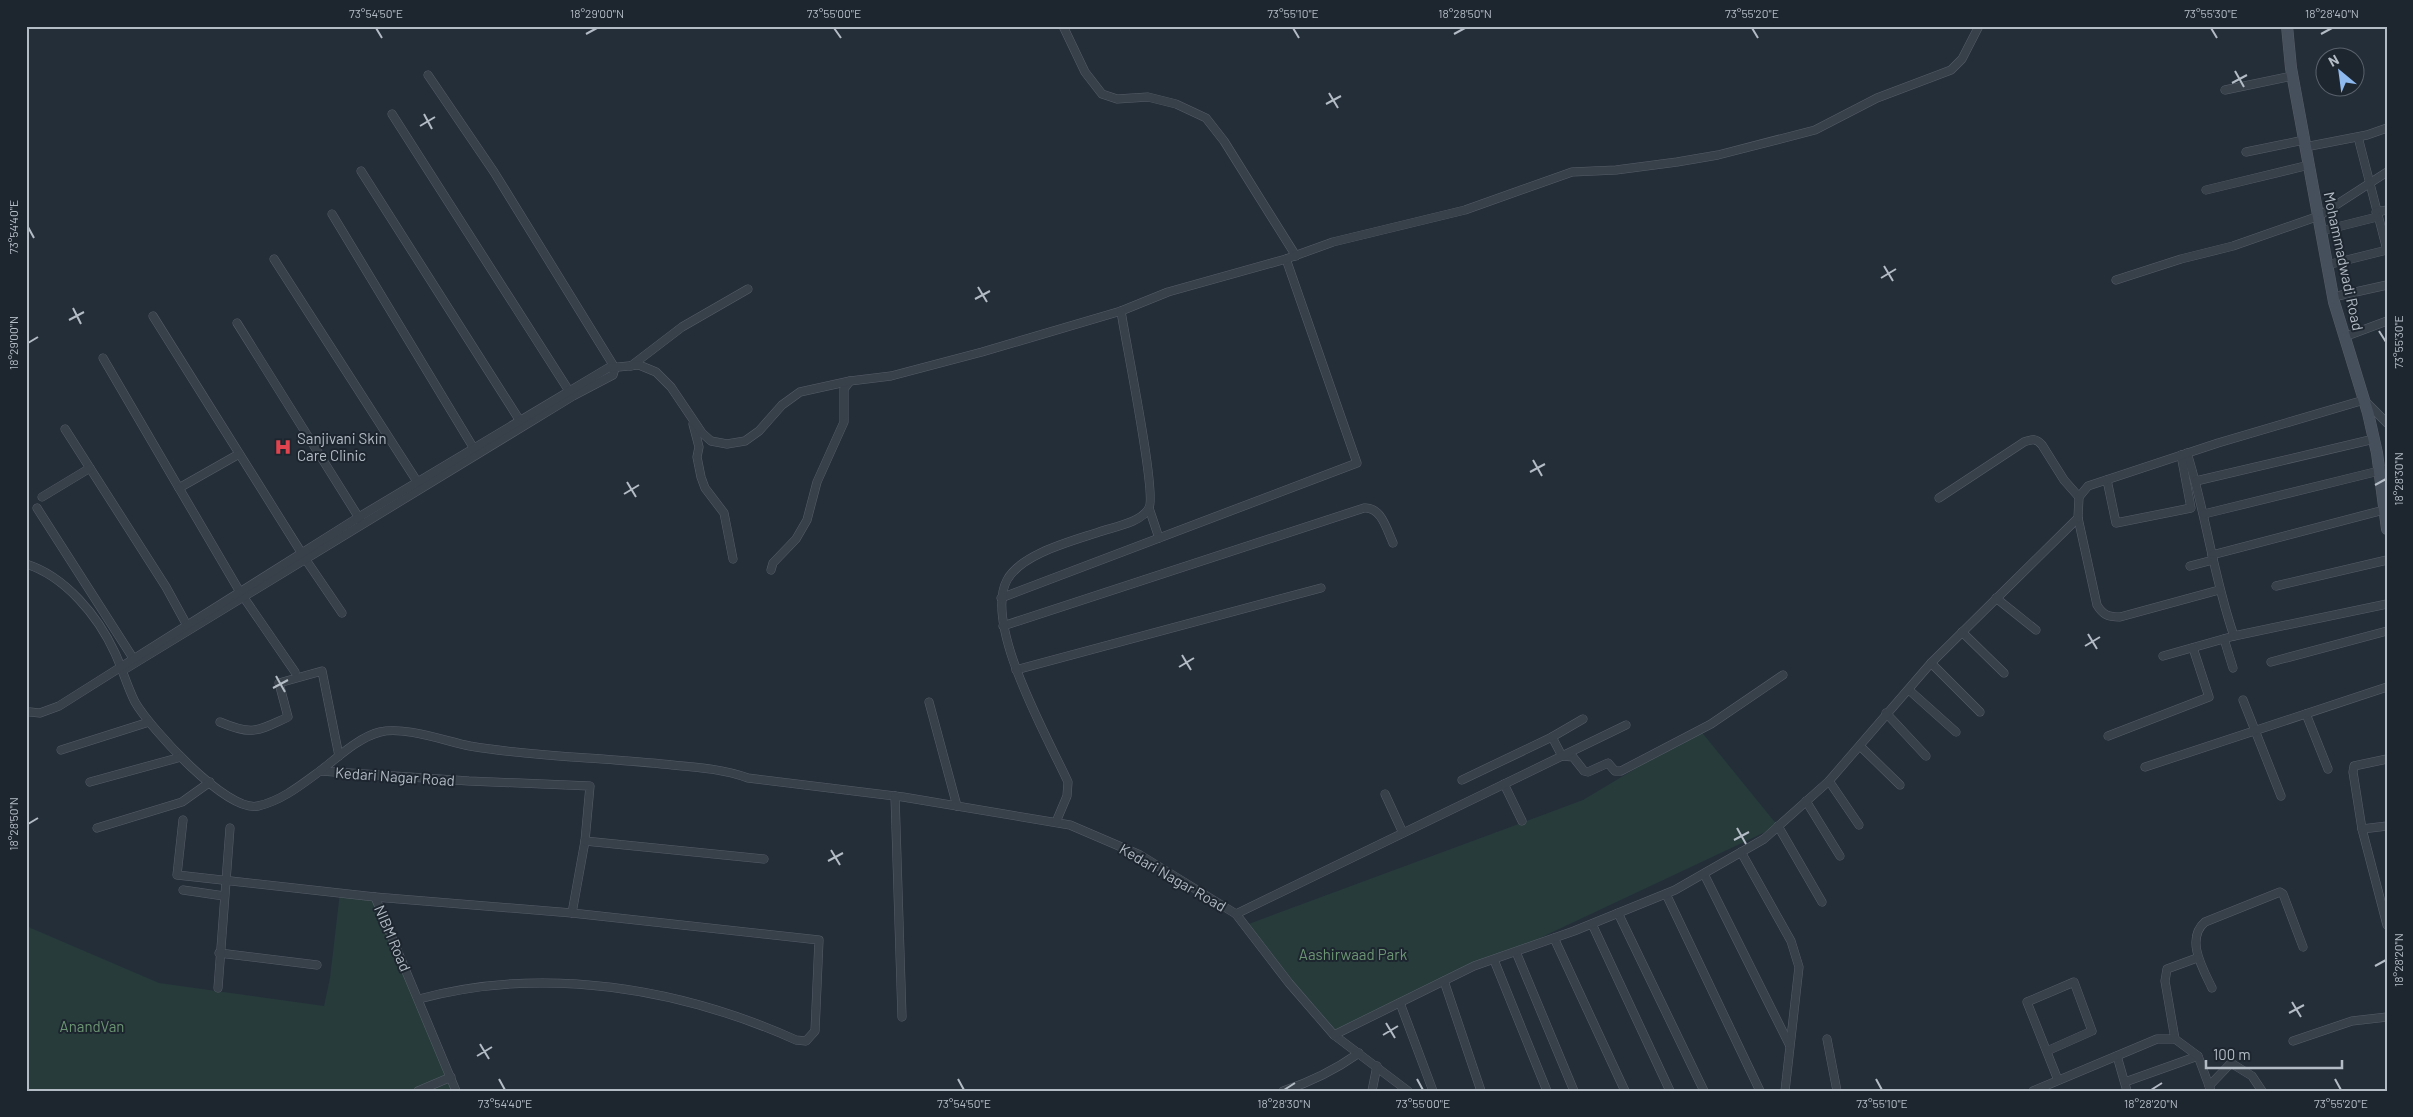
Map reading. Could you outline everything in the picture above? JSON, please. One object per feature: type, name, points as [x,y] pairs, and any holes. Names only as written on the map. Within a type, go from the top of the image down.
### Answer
[{"type":"main road","name":"Mohammadwadi Road","points":[[2288,26],[2292,76],[2333,296],[2383,470],[2384,510],[2387,529]]},
{"type":"street","points":[[1063,26],[1085,72],[1102,94],[1118,99],[1148,98],[1176,104],[1206,118],[1229,149],[1296,256]]},
{"type":"street","points":[[614,368],[638,365],[656,372],[671,387],[702,433],[711,441],[726,444],[745,441],[759,431],[782,404],[800,392],[850,381],[891,376],[1121,311],[1168,292],[1296,256],[1333,242],[1466,210],[1572,172],[1616,170],[1678,162],[1718,155],[1815,130],[1877,98],[1951,70],[1962,59],[1979,26]]},
{"type":"street","points":[[304,556],[364,525],[420,486],[571,394],[613,375],[614,368],[494,172],[428,75]]},
{"type":"street","points":[[2225,90],[2292,76]]},
{"type":"street","points":[[392,114],[571,394]]},
{"type":"street","points":[[2246,152],[2358,137],[2387,128]]},
{"type":"street","points":[[2327,265],[2387,250],[2358,137]]},
{"type":"street","points":[[2206,190],[2308,165]]},
{"type":"street","points":[[360,171],[522,424]]},
{"type":"street","points":[[2116,280],[2181,259],[2233,246],[2319,216],[2387,172]]},
{"type":"street","points":[[2321,232],[2387,210]]},
{"type":"street","points":[[332,214],[476,451]]},
{"type":"street","points":[[274,259],[420,486]]},
{"type":"street","points":[[1001,598],[1357,462],[1286,259]]},
{"type":"street","points":[[2333,296],[2387,285]]},
{"type":"street","points":[[631,366],[682,327],[748,289]]},
{"type":"street","points":[[1056,822],[1067,796],[1068,782],[1016,670],[1003,626],[1001,598],[1007,580],[1022,565],[1050,548],[1138,519],[1149,508],[1152,499],[1148,469],[1121,311]]},
{"type":"street","points":[[153,316],[239,454],[342,613]]},
{"type":"street","points":[[2344,337],[2387,321]]},
{"type":"street","points":[[237,324],[364,525]]},
{"type":"street","points":[[103,358],[242,595],[295,672]]},
{"type":"street","points":[[771,570],[773,563],[796,539],[807,520],[817,482],[844,422],[844,389],[850,381]]},
{"type":"street","points":[[2219,590],[2120,617],[2110,617],[2102,613],[2097,605],[2078,518],[2079,497],[2088,486],[2184,454],[2364,400],[2387,423]]},
{"type":"street","points":[[690,415],[699,447],[697,457],[701,478],[705,488],[724,513],[733,560]]},
{"type":"street","points":[[65,429],[166,587],[188,628]]},
{"type":"street","points":[[1940,498],[2024,442],[2032,439],[2038,440],[2042,444],[2064,480],[2079,497]]},
{"type":"street","points":[[2196,480],[2374,439]]},
{"type":"street","points":[[178,488],[239,454]]},
{"type":"street","points":[[2107,480],[2116,523],[2191,508],[2184,454]]},
{"type":"street","points":[[2184,454],[2196,480],[2219,590],[2234,636]]},
{"type":"street","points":[[42,496],[90,468]]},
{"type":"street","points":[[2204,514],[2383,470]]},
{"type":"street","points":[[30,712],[40,713],[59,706],[304,556],[359,517],[420,486]]},
{"type":"street","points":[[1003,626],[1364,508],[1370,507],[1377,511],[1393,543]]},
{"type":"street","points":[[37,508],[133,658]]},
{"type":"street","points":[[1149,508],[1160,538]]},
{"type":"street","points":[[2190,566],[2384,510]]},
{"type":"street","points":[[1334,1035],[1444,981],[1666,894],[1764,839],[1829,781],[1886,713],[1932,663],[2078,518]]},
{"type":"street","points":[[2276,586],[2387,560]]},
{"type":"street","name":"Kedari Nagar Road","points":[[26,564],[53,576],[80,602],[98,625],[115,653],[134,701],[149,722],[181,757],[232,800],[242,805],[257,807],[295,790],[340,756],[371,736],[381,732],[392,732],[427,735],[469,746],[553,757],[611,758],[724,770],[748,778],[894,796],[1070,824],[1140,854],[1236,914],[1289,983],[1334,1035],[1408,1091]]},
{"type":"street","points":[[1016,670],[1321,588]]},
{"type":"street","points":[[1996,598],[2036,630]]},
{"type":"street","points":[[2163,656],[2234,636],[2387,604]]},
{"type":"street","points":[[121,669],[133,658],[188,628]]},
{"type":"street","points":[[2271,662],[2387,631]]},
{"type":"street","points":[[1962,632],[2004,673]]},
{"type":"street","points":[[2224,639],[2233,668]]},
{"type":"street","points":[[2108,736],[2209,697],[2193,648]]},
{"type":"street","points":[[1932,663],[1980,712]]},
{"type":"street","points":[[220,722],[238,730],[256,731],[288,717],[279,683],[322,671],[340,756]]},
{"type":"street","points":[[1562,756],[1573,757],[1584,771],[1588,772],[1608,763],[1615,771],[1621,771],[1711,724],[1782,675]]},
{"type":"street","points":[[2145,767],[2387,687]]},
{"type":"street","points":[[1909,690],[1956,732]]},
{"type":"street","points":[[2243,700],[2281,796]]},
{"type":"street","points":[[929,702],[957,806]]},
{"type":"street","points":[[1886,713],[1926,756]]},
{"type":"street","points":[[2306,714],[2328,769]]},
{"type":"street","points":[[1462,780],[1552,737],[1583,718]]},
{"type":"street","points":[[61,750],[149,722]]},
{"type":"street","points":[[1236,914],[1626,725]]},
{"type":"street","points":[[1552,737],[1562,756]]},
{"type":"street","points":[[1860,746],[1900,785]]},
{"type":"street","points":[[90,782],[181,757]]},
{"type":"street","points":[[2387,759],[2354,766],[2352,772],[2362,829],[2377,894],[2387,925]]},
{"type":"street","name":"Kedari Nagar Road","points":[[320,771],[469,781],[590,786],[585,841]]},
{"type":"street","points":[[1829,781],[1859,825]]},
{"type":"street","points":[[97,828],[182,802],[210,782]]},
{"type":"street","points":[[1504,784],[1522,821]]},
{"type":"street","points":[[1386,794],[1403,833]]},
{"type":"street","points":[[894,796],[902,1017]]},
{"type":"street","points":[[1806,801],[1840,856]]},
{"type":"street","name":"NIBM Road","points":[[183,820],[178,875],[375,897],[456,1091]]},
{"type":"street","points":[[1778,826],[1822,902]]},
{"type":"street","points":[[2362,829],[2387,826]]},
{"type":"street","points":[[218,988],[219,953],[230,828]]},
{"type":"street","points":[[572,913],[585,841],[764,859]]},
{"type":"street","points":[[1741,852],[1791,940],[1799,967],[1785,1091]]},
{"type":"street","points":[[1704,874],[1789,1044]]},
{"type":"street","points":[[183,890],[224,896]]},
{"type":"street","points":[[2212,988],[2195,959],[2198,930],[2205,922],[2280,892],[2283,894],[2303,947]]},
{"type":"street","points":[[2377,894],[2387,892]]},
{"type":"street","points":[[1666,894],[1760,1091]]},
{"type":"street","points":[[375,897],[572,913],[820,940],[815,1031],[806,1041],[796,1040],[704,1005],[661,995],[598,985],[540,984],[467,990],[419,999]]},
{"type":"street","points":[[1618,913],[1704,1091]]},
{"type":"street","points":[[1592,924],[1670,1091]]},
{"type":"street","points":[[1554,938],[1625,1091]]},
{"type":"street","points":[[1516,952],[1574,1091]]},
{"type":"street","points":[[219,953],[317,965]]},
{"type":"street","points":[[2175,1039],[2165,982],[2167,969],[2195,959]]},
{"type":"street","points":[[1494,960],[1547,1091]]},
{"type":"street","points":[[1444,981],[1481,1091]]},
{"type":"street","points":[[2047,1051],[2092,1032],[2074,982],[2027,1002],[2058,1080]]},
{"type":"street","points":[[1400,1003],[1433,1091]]},
{"type":"street","points":[[2293,1041],[2352,1020],[2387,1017]]},
{"type":"street","points":[[1827,1039],[1837,1091]]},
{"type":"street","points":[[2033,1091],[2157,1039],[2175,1039],[2198,1056],[2210,1088],[2231,1063],[2252,1076],[2262,1091]]},
{"type":"street","points":[[1283,1091],[1308,1083],[1339,1067],[1359,1053]]},
{"type":"street","points":[[2117,1056],[2127,1091]]},
{"type":"street","points":[[2125,1082],[2198,1056]]},
{"type":"street","points":[[1372,1091],[1376,1066]]},
{"type":"street","points":[[418,1091],[451,1077]]},
{"type":"green space","name":"Aashirwaad Park","points":[[1700,730],[1778,826],[1334,1035],[1246,925],[1583,800]]},
{"type":"green space","name":"AnandVan","points":[[340,892],[375,897],[451,1091],[26,1091],[26,926],[159,983],[324,1006],[330,978]]},
{"type":"place","name":"Sanjivani Skin Care Clinic","points":[[283,447]]}]
